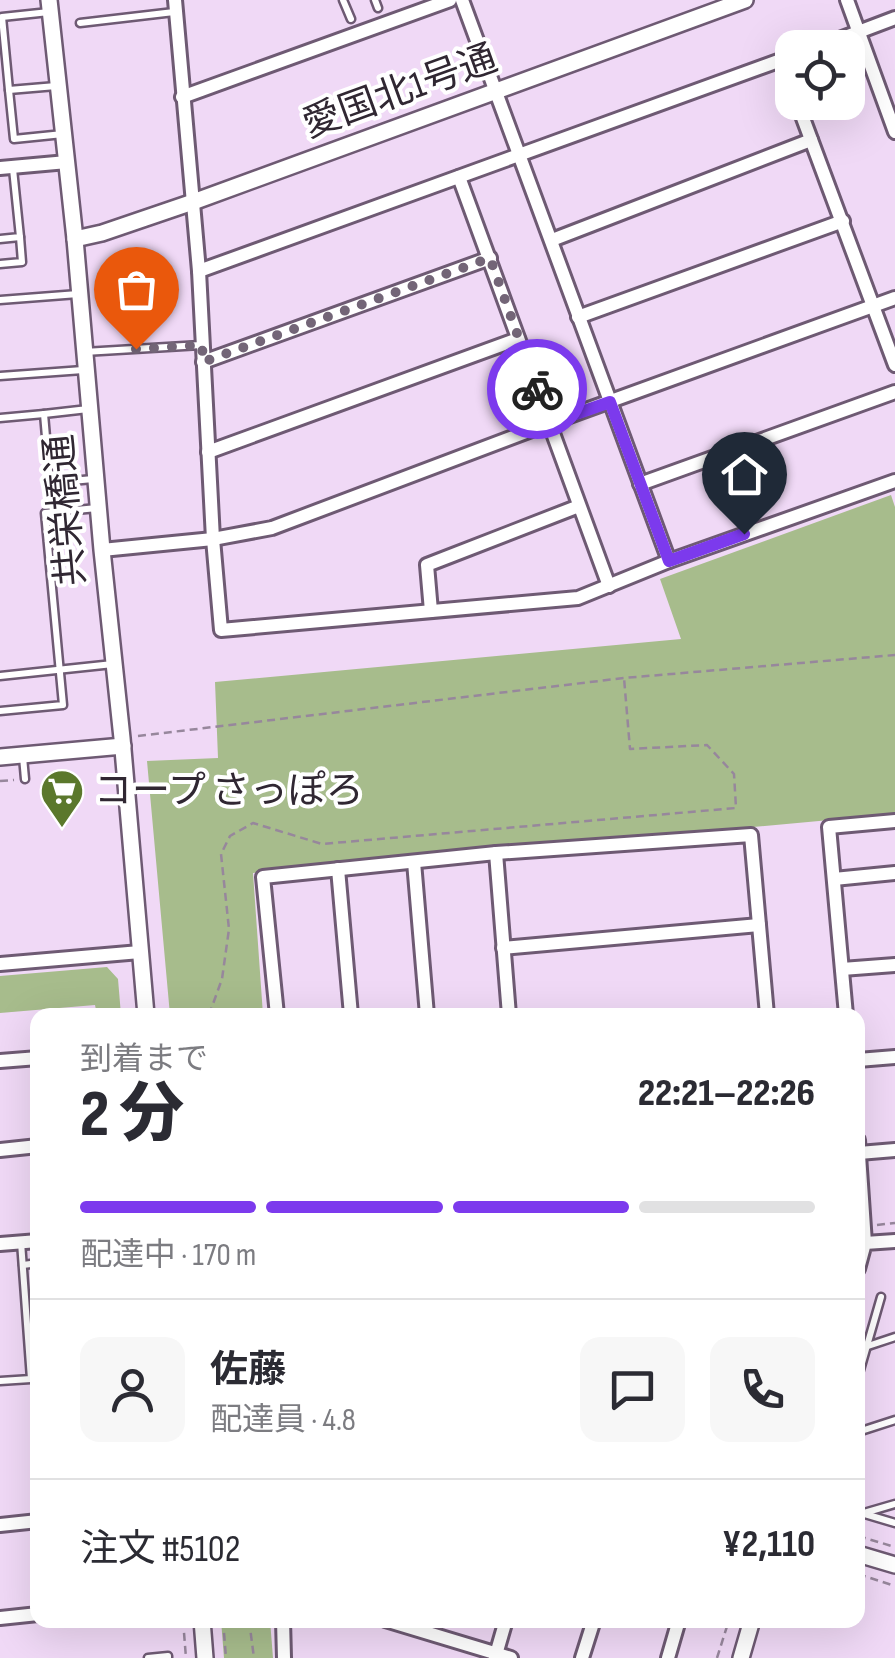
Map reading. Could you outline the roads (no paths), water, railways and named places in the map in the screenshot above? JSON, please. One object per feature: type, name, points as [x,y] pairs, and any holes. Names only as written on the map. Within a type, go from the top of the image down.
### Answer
[{"type":"street","points":[[190,0],[175,6],[194,202],[221,630],[578,598],[669,561],[895,482]]},
{"type":"street","points":[[182,98],[450,0]]},
{"type":"street","points":[[462,0],[669,561]]},
{"type":"street","name":"愛国北1号通","points":[[75,239],[194,202],[746,0]]},
{"type":"street","points":[[847,0],[858,30]]},
{"type":"street","name":"共栄橋通","points":[[49,6],[75,239],[145,1008]]},
{"type":"street","points":[[864,30],[895,18]]},
{"type":"street","points":[[865,47],[892,112],[895,132]]},
{"type":"street","points":[[198,271],[775,62]]},
{"type":"street","points":[[804,120],[895,364]]},
{"type":"street","points":[[552,240],[811,140]]},
{"type":"street","points":[[7,167],[67,162]]},
{"type":"street","points":[[459,177],[608,586]]},
{"type":"street","points":[[578,317],[843,222]]},
{"type":"street","points":[[203,362],[490,258]]},
{"type":"street","points":[[102,550],[213,540],[272,528],[895,298]]},
{"type":"street","points":[[208,452],[518,339]]},
{"type":"street","points":[[640,484],[895,392]]},
{"type":"street","points":[[431,611],[428,565],[579,506]]},
{"type":"street","points":[[0,757],[122,742]]},
{"type":"street","points":[[845,1008],[830,827],[895,821]]},
{"type":"street","points":[[276,1008],[263,877],[751,835],[766,1008]]},
{"type":"street","points":[[496,854],[508,1008]]},
{"type":"street","points":[[414,862],[426,1008]]},
{"type":"street","points":[[338,869],[350,1008]]},
{"type":"street","points":[[834,879],[895,873]]},
{"type":"street","points":[[503,948],[760,925]]},
{"type":"street","points":[[0,964],[140,952]]},
{"type":"street","points":[[842,970],[895,965]]},
{"type":"street","points":[[865,1059],[895,1057]]},
{"type":"street","points":[[0,1061],[30,1059]]},
{"type":"street","points":[[0,1150],[30,1147]]},
{"type":"street","points":[[865,1148],[895,1150]]},
{"type":"street","points":[[865,1243],[895,1240]]},
{"type":"street","points":[[0,1244],[30,1241]]},
{"type":"street","points":[[0,1525],[30,1522]]},
{"type":"street","points":[[865,1556],[895,1565]]},
{"type":"street","points":[[0,1618],[30,1615]]},
{"type":"street","points":[[203,1628],[205,1658]]},
{"type":"street","points":[[283,1628],[284,1658]]},
{"type":"street","points":[[425,1628],[495,1656],[512,1658]]},
{"type":"street","points":[[495,1656],[504,1628]]},
{"type":"street","points":[[582,1658],[591,1628]]},
{"type":"street","points":[[668,1658],[677,1628]]},
{"type":"street","points":[[741,1658],[750,1628]]},
{"type":"lane","points":[[344,0],[350,18]]},
{"type":"lane","points":[[49,6],[2,17],[6,86],[14,140],[64,134]]},
{"type":"lane","points":[[80,23],[175,6]]},
{"type":"lane","points":[[6,86],[58,86]]},
{"type":"lane","points":[[0,264],[22,262],[7,167]]},
{"type":"lane","points":[[0,239],[20,238]]},
{"type":"lane","points":[[0,300],[79,294]]},
{"type":"lane","points":[[84,352],[202,345]]},
{"type":"lane","points":[[0,376],[86,370]]},
{"type":"lane","points":[[0,418],[90,409]]},
{"type":"lane","points":[[44,414],[50,483],[96,479]]},
{"type":"lane","points":[[0,711],[63,705],[45,514],[98,508]]},
{"type":"lane","points":[[0,676],[114,664]]},
{"type":"lane","points":[[22,755],[25,779]]},
{"type":"lane","points":[[21,1242],[30,1365]]},
{"type":"lane","points":[[23,1265],[30,1264]]},
{"type":"lane","points":[[865,1350],[880,1297]]},
{"type":"lane","points":[[866,1346],[895,1337]]},
{"type":"lane","points":[[0,1381],[30,1379]]},
{"type":"lane","points":[[865,1430],[895,1420]]},
{"type":"lane","points":[[865,1512],[895,1504]]},
{"type":"lane","points":[[865,1515],[895,1524]]},
{"type":"lane","points":[[148,1658],[168,1658]]},
{"type":"place","name":"コープ さっぽろ","points":[[62,829]]}]
